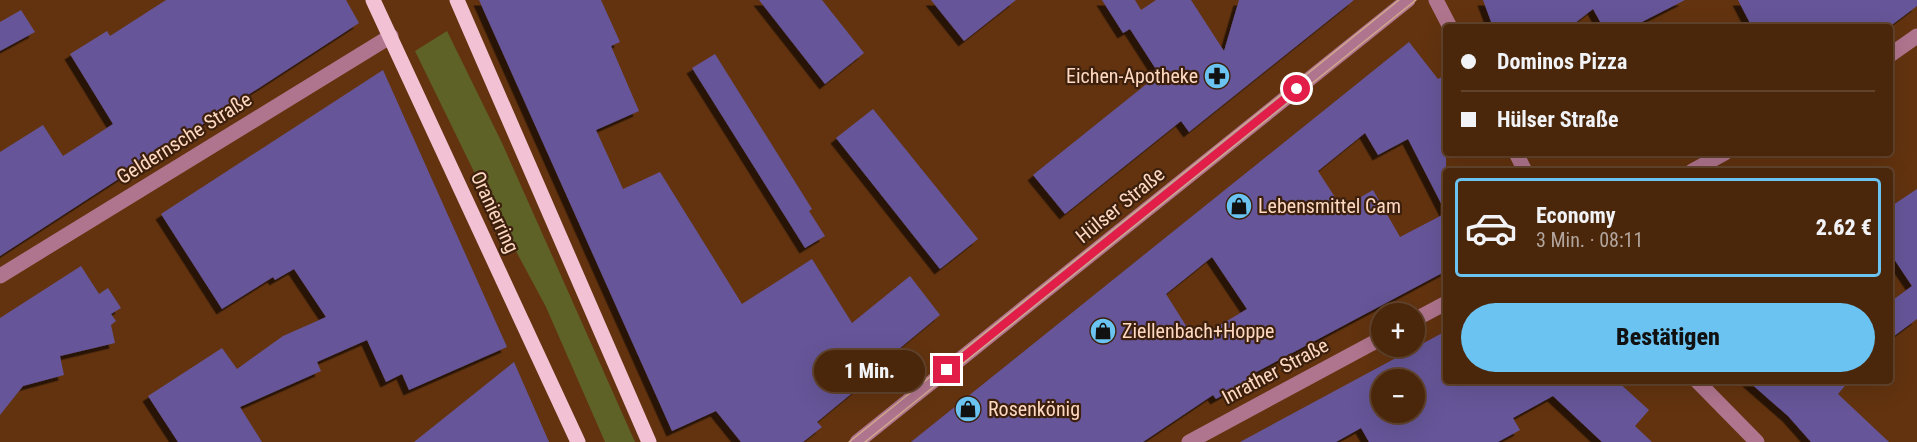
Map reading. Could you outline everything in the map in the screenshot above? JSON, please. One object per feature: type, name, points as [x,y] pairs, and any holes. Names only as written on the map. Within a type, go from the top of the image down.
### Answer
[{"type":"main road","name":"Oranierring","points":[[373,0],[578,442]]},
{"type":"main road","points":[[457,0],[649,442]]},
{"type":"street","name":"Hülser Straße","points":[[857,442],[1408,0]]},
{"type":"street","points":[[1436,0],[1448,24]]},
{"type":"street","name":"Geldernsche Straße","points":[[0,276],[391,36]]},
{"type":"street","points":[[1893,53],[1917,36]]},
{"type":"street","points":[[1698,168],[1720,156]]},
{"type":"street","points":[[1425,314],[1443,305]]},
{"type":"street","name":"Inrather Straße","points":[[1190,442],[1371,344]]},
{"type":"street","points":[[1701,384],[1757,442]]},
{"type":"green space","points":[[447,31],[502,143],[635,442],[605,442],[546,307],[480,184],[415,51]]},
{"type":"building","points":[[166,0],[346,0],[359,23],[0,256],[0,152],[43,125],[63,156],[113,124],[70,54],[107,31],[110,36]]},
{"type":"building","points":[[479,0],[601,0],[620,42],[611,46],[639,111],[596,130],[623,189],[660,172],[742,304],[812,259],[852,323],[910,276],[940,315],[882,363],[879,377],[875,381],[862,385],[817,422],[822,427],[803,442],[741,442],[716,411],[672,431]]},
{"type":"building","points":[[759,0],[822,0],[864,53],[825,84]]},
{"type":"building","points":[[931,0],[1016,0],[964,41]]},
{"type":"building","points":[[1102,0],[1135,0],[1141,10],[1156,0],[1191,0],[1224,51],[1239,0],[1354,0],[1189,132],[1181,121],[1065,214],[1033,175],[1159,74],[1130,29],[1123,33]]},
{"type":"building","points":[[1483,0],[1685,0],[1638,24],[1601,24],[1593,9],[1574,24],[1492,24]]},
{"type":"building","points":[[1738,0],[1917,0],[1917,6],[1893,24],[1750,24]]},
{"type":"building","points":[[21,10],[35,32],[0,51],[0,22]]},
{"type":"building","points":[[1409,42],[1438,79],[1443,76],[1443,156],[1446,156],[1446,168],[1443,168],[1443,207],[1408,139],[1378,155],[1365,133],[1318,171],[1342,208],[1373,190],[1400,237],[1443,215],[1443,273],[1386,303],[1371,303],[1371,311],[1247,377],[1249,380],[1216,399],[1213,395],[1143,442],[911,442]],"holes":[[[1212,257],[1247,309],[1195,340],[1166,294]]]},
{"type":"building","points":[[715,54],[812,209],[809,211],[825,236],[805,248],[692,68]]},
{"type":"building","points":[[383,70],[507,347],[409,390],[402,374],[386,382],[367,340],[317,362],[321,371],[240,407],[262,442],[178,442],[148,396],[222,348],[237,369],[283,336],[326,317],[294,269],[275,280],[273,277],[222,309],[161,214]]},
{"type":"building","points":[[873,109],[978,239],[940,269],[836,138]]},
{"type":"building","points":[[1917,189],[1917,319],[1893,337],[1893,300],[1912,286],[1893,258],[1893,205]]},
{"type":"building","points":[[81,266],[99,294],[108,288],[121,308],[111,314],[116,321],[111,325],[115,343],[60,356],[64,375],[23,386],[0,415],[0,318]]},
{"type":"building","points":[[1443,333],[1443,384],[1620,384],[1649,410],[1635,426],[1652,442],[1602,442],[1553,396],[1513,418],[1520,430],[1498,442],[1369,442],[1361,428],[1336,442],[1240,442],[1371,371],[1371,423],[1425,423],[1425,369],[1375,369],[1398,357],[1425,357],[1425,342]]},
{"type":"building","points":[[514,362],[549,442],[414,442]]},
{"type":"building","points":[[1751,384],[1846,384],[1838,394],[1889,442],[1811,442],[1788,416]]},
{"type":"tram line","points":[[849,442],[1399,0]]},
{"type":"tram line","points":[[865,442],[1416,0]]},
{"type":"place","name":"Eichen-Apotheke","points":[[1217,76]]},
{"type":"place","name":"Lebensmittel Cam","points":[[1239,206]]},
{"type":"place","name":"Ziellenbach+Hoppe","points":[[1103,331]]},
{"type":"place","name":"Rosenkönig","points":[[968,409]]},
{"type":"route","points":[[947,370],[1297,89]]}]
